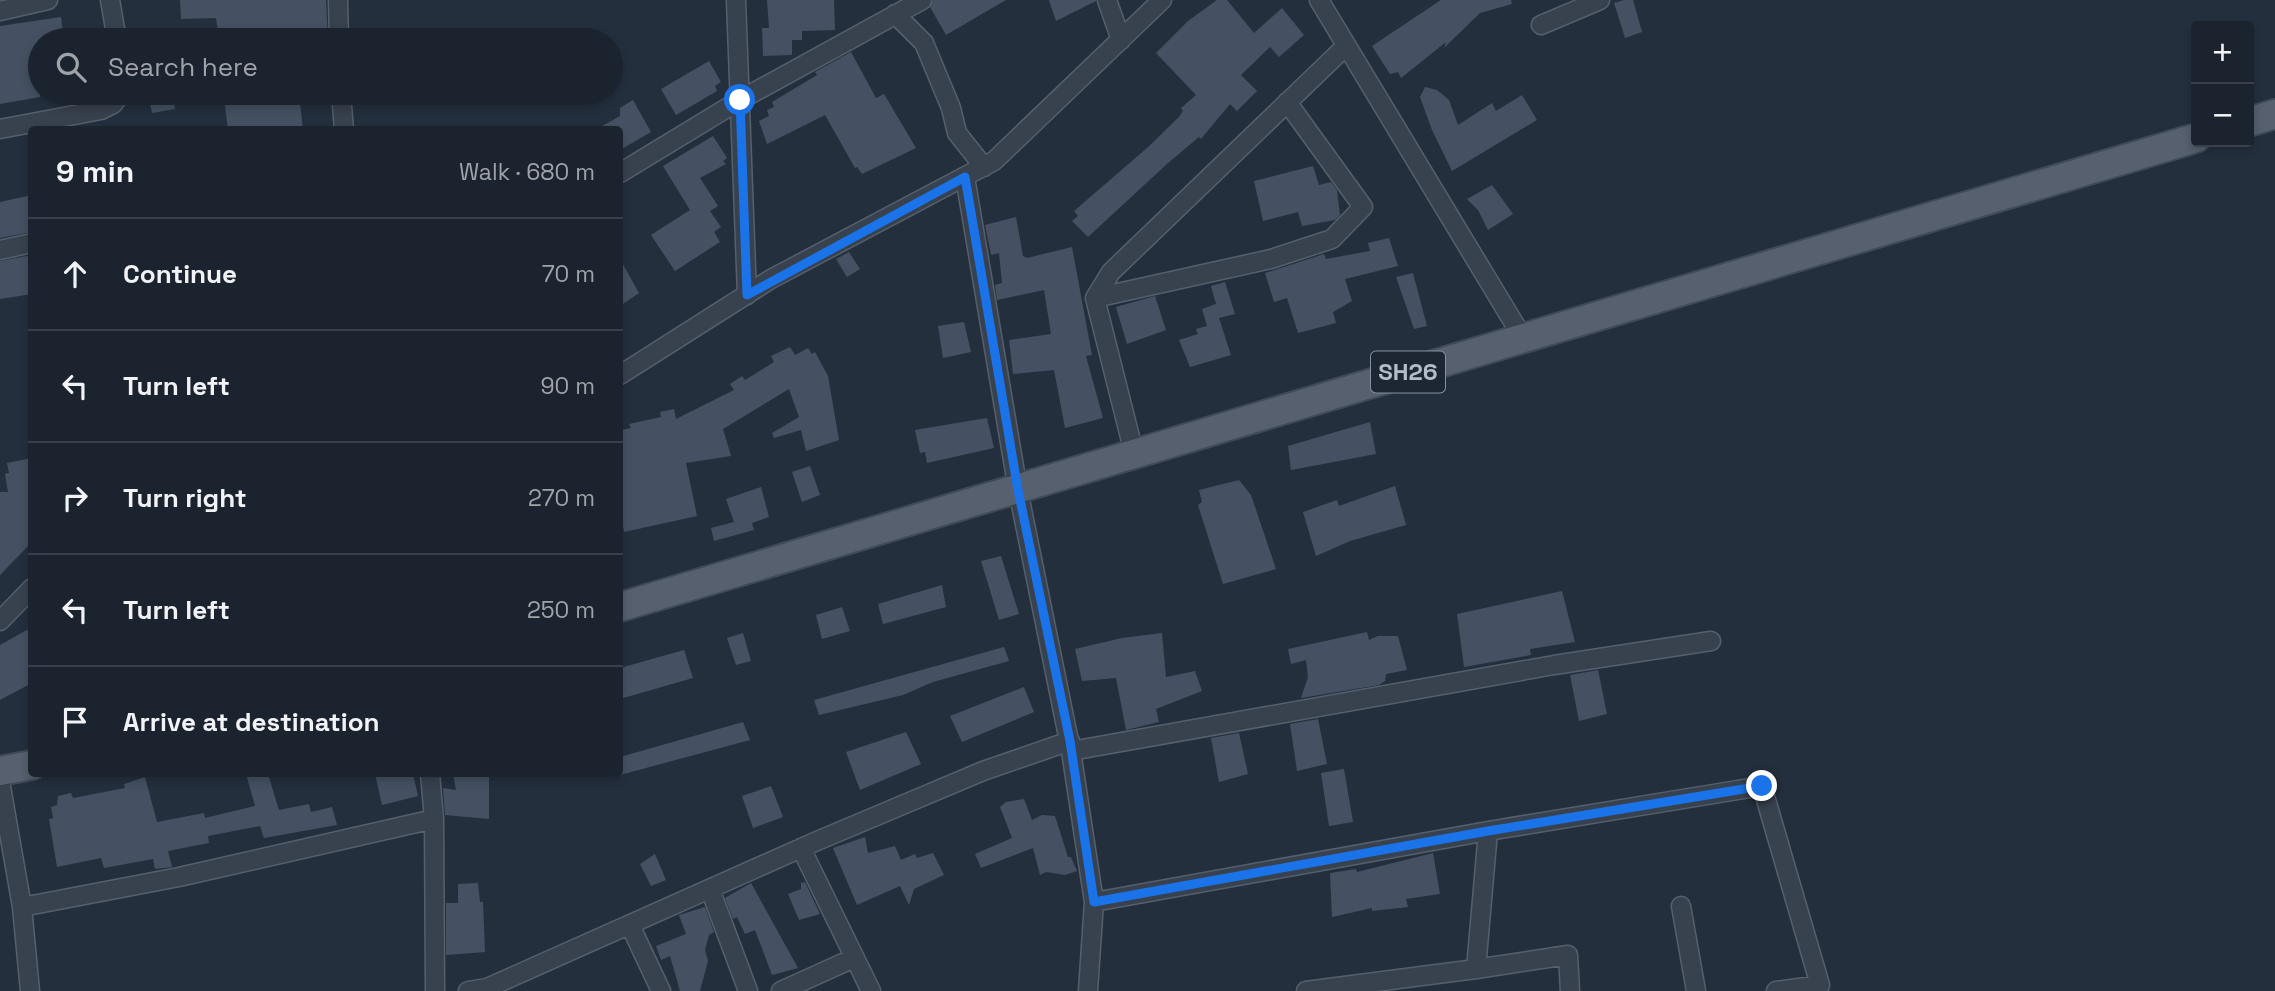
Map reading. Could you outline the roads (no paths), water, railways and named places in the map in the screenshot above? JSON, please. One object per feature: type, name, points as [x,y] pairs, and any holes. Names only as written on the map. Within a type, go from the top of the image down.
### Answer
[{"type":"main road","points":[[2254,120],[2275,114]]},
{"type":"main road","name":"SH26","points":[[623,606],[2191,139]]},
{"type":"main road","points":[[0,771],[28,766]]},
{"type":"street","points":[[0,11],[48,0]]},
{"type":"street","points":[[110,0],[115,28]]},
{"type":"street","points":[[338,0],[339,28]]},
{"type":"street","points":[[736,0],[747,295]]},
{"type":"street","points":[[623,171],[740,100],[922,0]]},
{"type":"street","points":[[1107,0],[1121,40]]},
{"type":"street","points":[[623,372],[747,295],[995,161],[1162,0]]},
{"type":"street","points":[[1319,0],[1523,338]]},
{"type":"street","points":[[1541,25],[1600,0]]},
{"type":"street","points":[[895,15],[924,43],[943,86],[957,133],[984,167]]},
{"type":"street","points":[[1134,453],[1095,298],[1111,272],[1346,46]]},
{"type":"street","points":[[1095,298],[1271,259],[1332,239],[1363,207],[1287,102]]},
{"type":"street","points":[[0,130],[101,110],[111,105]]},
{"type":"street","points":[[342,105],[344,126]]},
{"type":"street","points":[[965,177],[1018,490],[1070,746],[1094,902],[1088,991]]},
{"type":"street","points":[[0,250],[28,244]]},
{"type":"street","points":[[0,621],[28,591]]},
{"type":"street","points":[[468,991],[487,988],[801,848],[983,771],[1070,746],[1712,641]]},
{"type":"street","points":[[430,777],[434,819],[435,991]]},
{"type":"street","points":[[0,781],[22,908],[30,991]]},
{"type":"street","points":[[1094,902],[1488,831],[1762,786],[1820,985],[1776,991]]},
{"type":"street","points":[[22,908],[179,877],[434,819]]},
{"type":"street","points":[[1476,969],[1488,831]]},
{"type":"street","points":[[801,848],[870,991]]},
{"type":"street","points":[[710,889],[748,991]]},
{"type":"street","points":[[1681,906],[1696,991]]},
{"type":"street","points":[[630,925],[661,991]]},
{"type":"street","points":[[1306,991],[1568,955],[1570,991]]},
{"type":"street","points":[[782,991],[854,958]]}]
